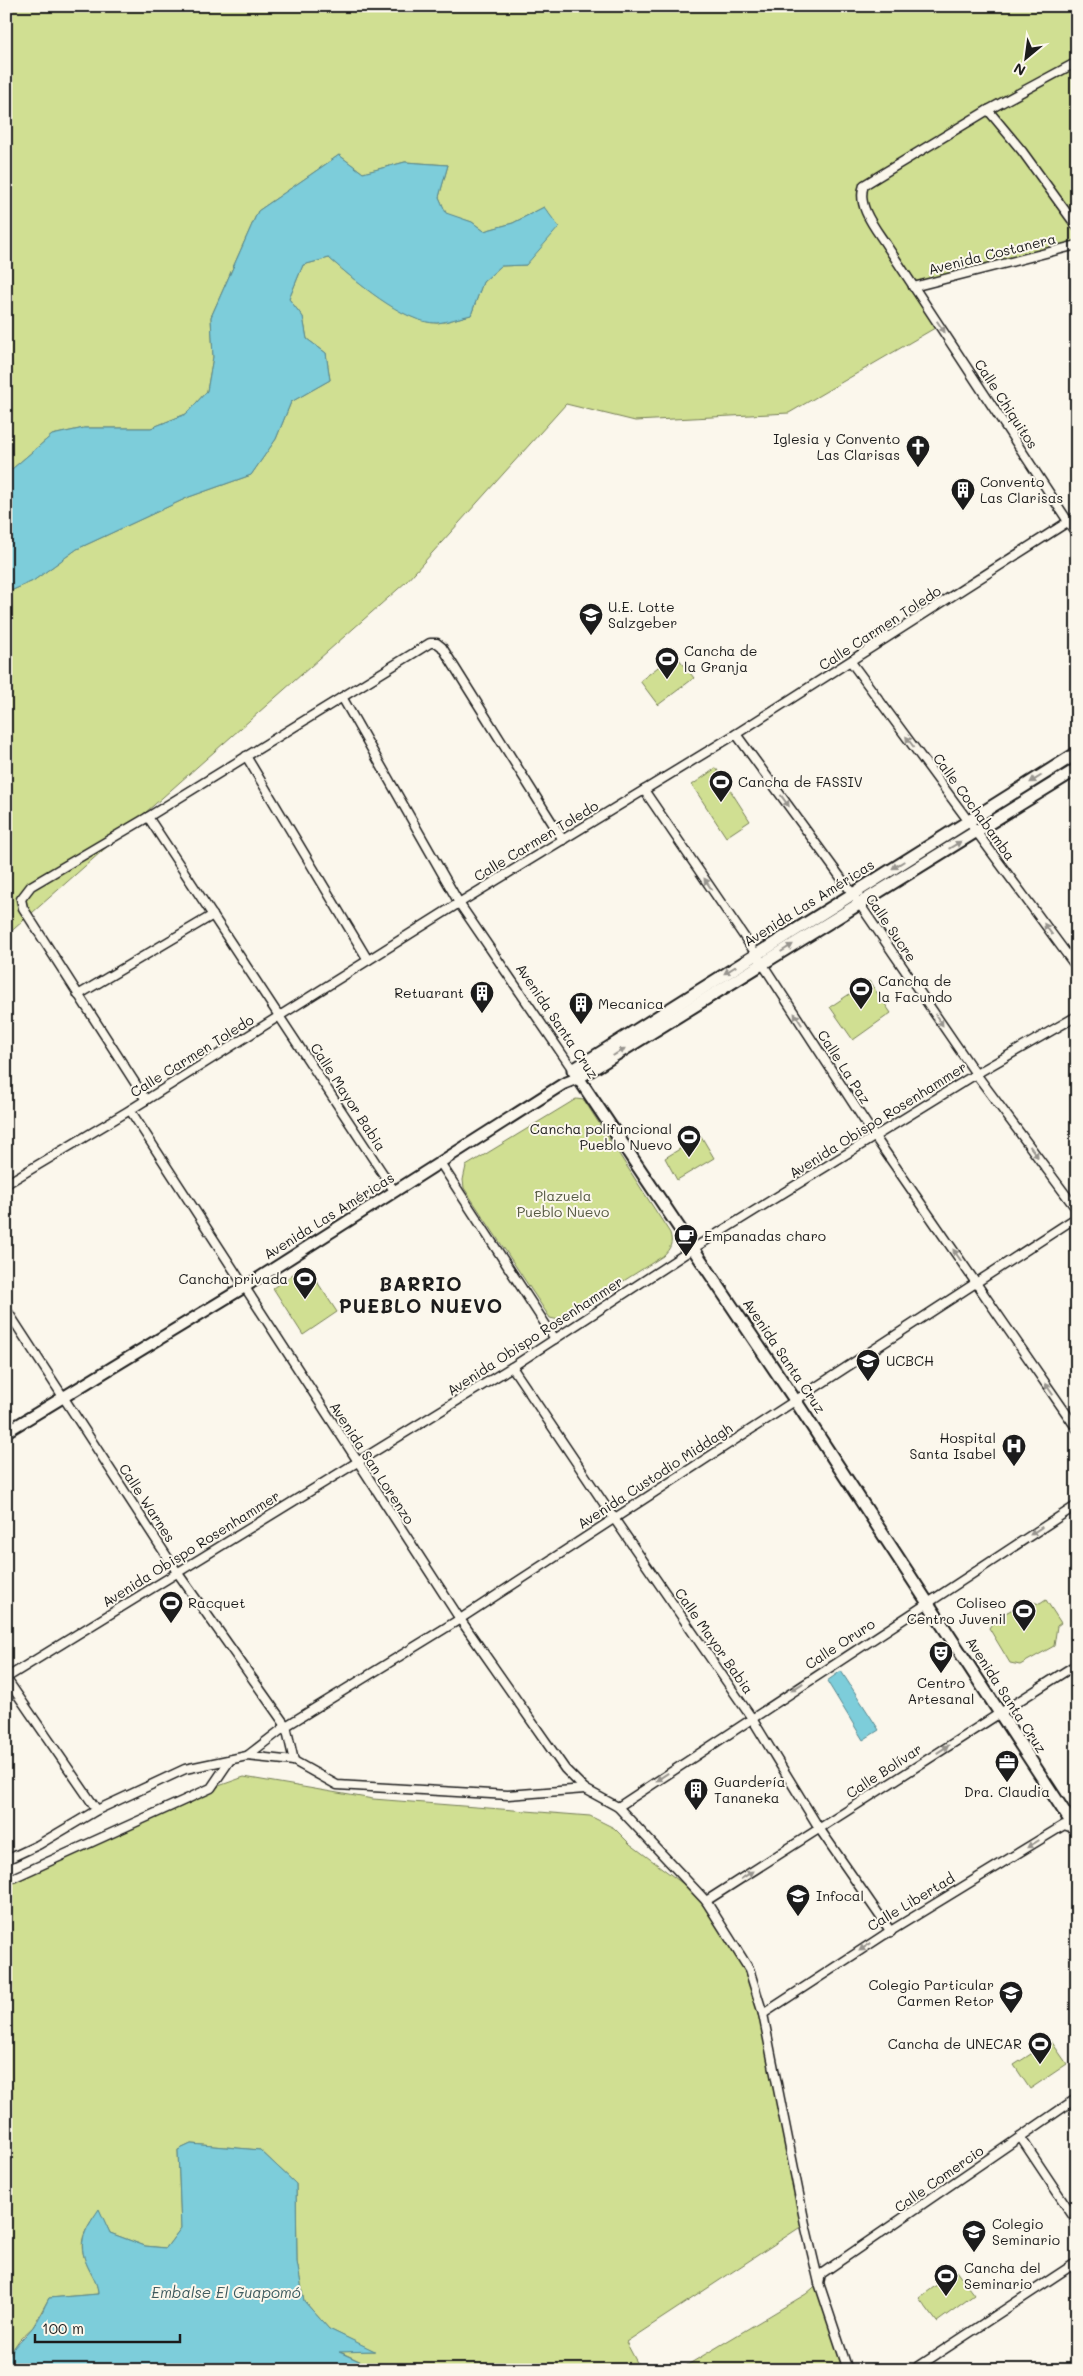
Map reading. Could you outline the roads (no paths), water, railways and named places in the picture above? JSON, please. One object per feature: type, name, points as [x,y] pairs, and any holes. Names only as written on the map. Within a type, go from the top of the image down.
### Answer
[{"type":"main road","name":"Avenida Las Américas","points":[[575,1074],[856,898],[970,820],[1077,753]]},
{"type":"main road","name":"Avenida Las Américas","points":[[856,898],[977,832],[1077,769]]},
{"type":"main road","name":"Avenida Santa Cruz","points":[[575,1074],[795,1400],[1076,1830]]},
{"type":"street","points":[[1076,63],[988,110],[1022,151],[1077,227]]},
{"type":"street","name":"Calle Chiquitos","points":[[988,110],[864,185],[860,194],[864,208],[913,287],[1077,535]]},
{"type":"street","name":"Avenida Costanera","points":[[913,287],[1077,245]]},
{"type":"street","name":"Calle Carmen Toledo","points":[[6,1184],[130,1110],[459,903],[736,734],[1077,516]]},
{"type":"street","points":[[146,1100],[23,908],[21,898],[31,886],[148,817],[430,643],[437,643],[442,646],[562,840]]},
{"type":"street","name":"Calle Cochabamba","points":[[851,662],[970,820],[1077,968]]},
{"type":"street","name":"Avenida Santa Cruz","points":[[342,697],[459,903],[575,1074]]},
{"type":"street","name":"Calle Sucre","points":[[736,734],[856,898],[976,1074],[1077,1210]]},
{"type":"street","points":[[246,756],[368,960]]},
{"type":"street","name":"Calle La Paz","points":[[644,790],[759,958],[875,1137],[1077,1429]]},
{"type":"street","name":"Calle Mayor Babia","points":[[148,817],[395,1192]]},
{"type":"street","points":[[78,995],[213,916]]},
{"type":"street","name":"Avenida Obispo Rosenhammer","points":[[6,1678],[512,1367],[694,1248],[976,1074],[1077,1016]]},
{"type":"street","name":"Avenida Las Américas","points":[[6,1432],[243,1288],[441,1164],[563,1084],[575,1074]]},
{"type":"street","name":"Avenida San Lorenzo","points":[[130,1110],[243,1288],[357,1462],[460,1618],[565,1769],[584,1789],[618,1806]]},
{"type":"street","points":[[441,1164],[555,1339]]},
{"type":"street","name":"Avenida Custodio Middagh","points":[[247,1756],[286,1726],[460,1618],[975,1281],[1077,1217]]},
{"type":"street","name":"Calle Warnes","points":[[6,1309],[177,1572],[286,1726],[294,1761]]},
{"type":"street","name":"Calle Mayor Babia","points":[[512,1367],[612,1517],[751,1717],[820,1828],[891,1932]]},
{"type":"street","name":"Calle Oruro","points":[[618,1806],[1077,1505]]},
{"type":"street","name":"Calle Bolívar","points":[[706,1901],[1077,1664]]},
{"type":"street","points":[[6,1678],[97,1810]]},
{"type":"street","points":[[6,1860],[97,1810],[186,1769],[247,1756],[294,1761],[337,1785],[508,1795],[584,1789]]},
{"type":"street","points":[[6,1881],[211,1788],[230,1760]]},
{"type":"street","points":[[618,1806],[706,1901],[749,1969],[763,2014],[805,2224],[819,2283],[848,2370]]},
{"type":"street","name":"Calle Libertad","points":[[763,2014],[1064,1825],[1076,1830]]},
{"type":"street","name":"Calle Comercio","points":[[819,2283],[822,2274],[1077,2098]]},
{"type":"street","points":[[1021,2138],[1077,2222]]},
{"type":"street","points":[[912,2370],[1077,2262]]},
{"type":"water","points":[[339,155],[363,173],[405,162],[448,165],[439,197],[446,213],[472,222],[484,231],[513,223],[544,207],[559,227],[526,265],[501,266],[483,282],[471,315],[437,323],[410,316],[380,299],[329,258],[303,265],[289,299],[303,317],[307,339],[326,353],[330,380],[291,402],[276,439],[251,475],[189,497],[77,549],[33,581],[6,593],[6,469],[12,469],[52,435],[84,428],[151,428],[186,414],[207,391],[213,357],[211,317],[258,211]]},
{"type":"water","points":[[841,1671],[879,1730],[863,1740],[827,1681]]},
{"type":"water","name":"Embalse El Guapomó","points":[[191,2144],[260,2150],[296,2184],[297,2262],[304,2301],[329,2329],[375,2351],[339,2352],[379,2370],[6,2370],[12,2351],[40,2317],[49,2298],[98,2294],[96,2282],[86,2262],[82,2246],[85,2232],[99,2209],[110,2233],[145,2246],[166,2248],[181,2228],[178,2150]]},
{"type":"place","name":"Iglesia y Convento Las Clarisas","points":[[918,468]]},
{"type":"place","name":"Convento Las Clarisas","points":[[963,511]]},
{"type":"place","name":"U.E. Lotte Salzgeber","points":[[591,636]]},
{"type":"place","name":"Cancha de la Granja","points":[[667,680]]},
{"type":"place","name":"Cancha de FASSIV","points":[[721,803]]},
{"type":"place","name":"Cancha de la Facundo","points":[[861,1010]]},
{"type":"place","name":"Retuarant","points":[[482,1014]]},
{"type":"place","name":"Mecanica","points":[[581,1025]]},
{"type":"place","name":"Cancha polifuncional Pueblo Nuevo","points":[[689,1158]]},
{"type":"place","name":"Empanadas charo","points":[[686,1257]]},
{"type":"place","name":"Cancha privada","points":[[305,1300]]},
{"type":"place","name":"UCBCH","points":[[868,1382]]},
{"type":"place","name":"Hospital Santa Isabel","points":[[1014,1467]]},
{"type":"place","name":"Racquet","points":[[171,1624]]},
{"type":"place","name":"Coliseo Centro Juvenil","points":[[1024,1632]]},
{"type":"place","name":"Centro Artesanal","points":[[941,1674]]},
{"type":"place","name":"Dra. Claudia","points":[[1007,1783]]},
{"type":"place","name":"Guardería Tananeka","points":[[696,1811]]},
{"type":"place","name":"Infocal","points":[[798,1917]]},
{"type":"place","name":"Colegio Particular Carmen Retor","points":[[1011,2014]]},
{"type":"place","name":"Cancha de UNECAR","points":[[1040,2065]]},
{"type":"place","name":"Colegio Seminario","points":[[974,2253]]},
{"type":"place","name":"Cancha del Seminario","points":[[946,2297]]},
{"type":"district","name":"BARRIO PUEBLO NUEVO","points":[[421,1295]]},
{"type":"park label","name":"Plazuela Pueblo Nuevo","points":[[563,1204]]}]
